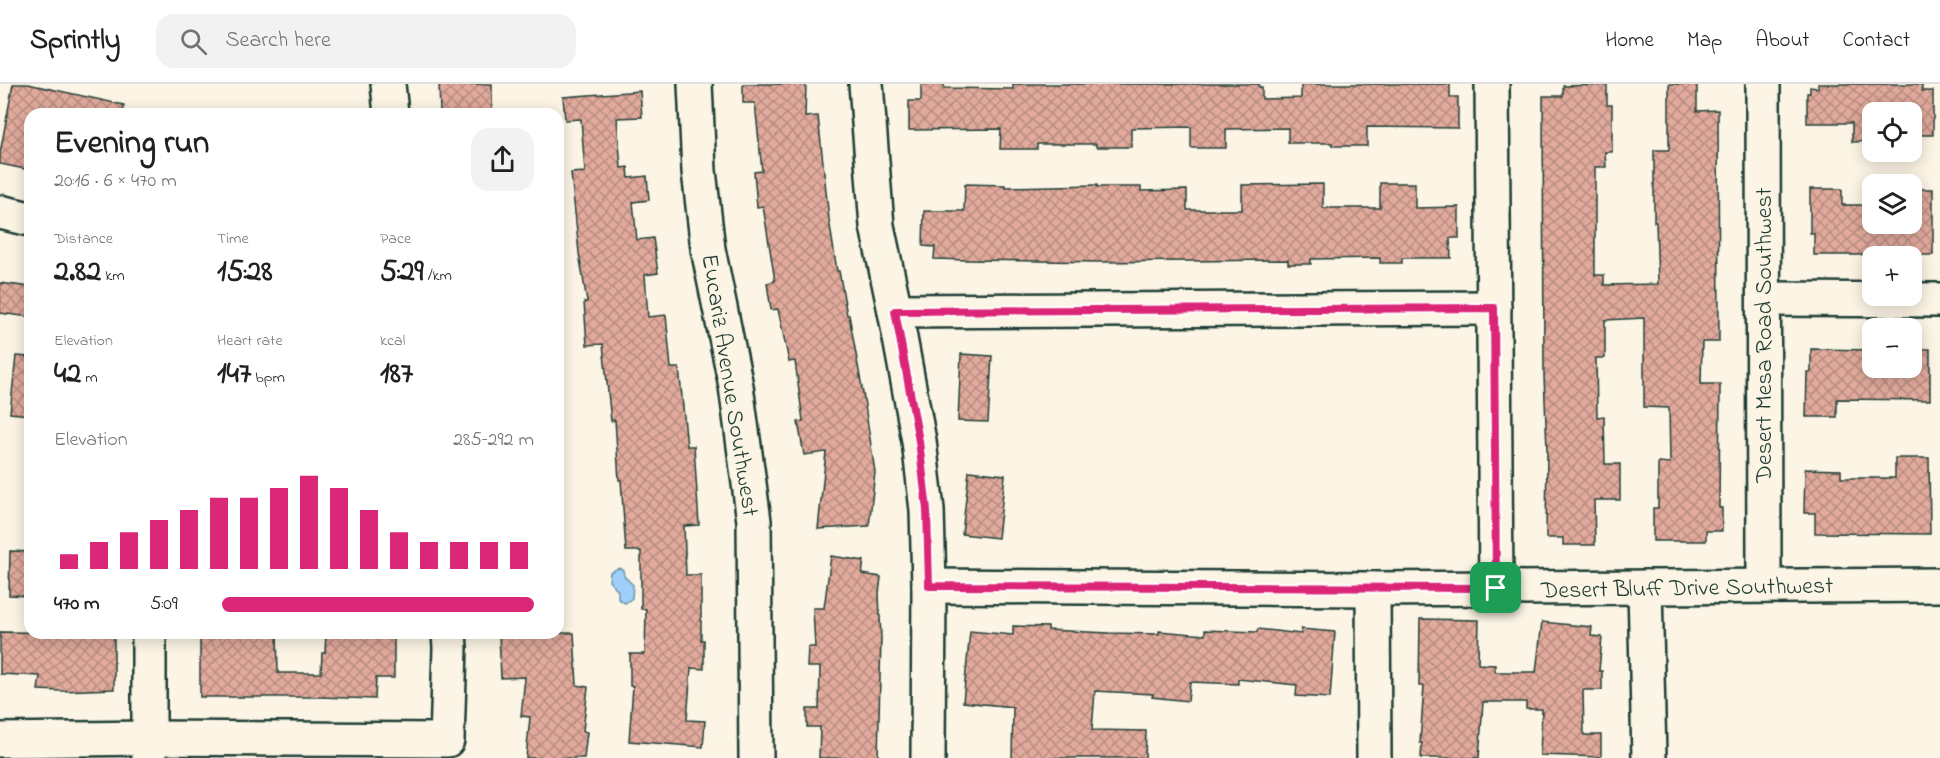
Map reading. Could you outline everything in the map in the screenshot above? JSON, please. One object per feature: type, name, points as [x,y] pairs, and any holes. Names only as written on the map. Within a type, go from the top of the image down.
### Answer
[{"type":"street","points":[[388,84],[391,108]]},
{"type":"street","name":"Eucariz Avenue Southwest","points":[[695,84],[699,171],[708,249],[736,386],[754,521],[756,758]]},
{"type":"street","points":[[866,84],[877,226],[919,441],[927,510],[928,758]]},
{"type":"street","points":[[1492,84],[1496,588]]},
{"type":"street","name":"Desert Mesa Road Southwest","points":[[1763,84],[1764,585]]},
{"type":"street","points":[[0,212],[24,218]]},
{"type":"street","points":[[1764,299],[1940,300]]},
{"type":"street","points":[[895,311],[1494,308]]},
{"type":"street","name":"Desert Bluff Drive Southwest","points":[[929,586],[1373,589],[1940,585]]},
{"type":"street","points":[[1645,587],[1649,758]]},
{"type":"street","points":[[1373,589],[1374,758]]},
{"type":"street","points":[[149,639],[149,748]]},
{"type":"street","points":[[0,740],[149,748],[447,740],[449,639]]},
{"type":"water","points":[[619,568],[623,570],[624,576],[633,585],[632,598],[625,603],[618,599],[618,591],[609,581],[610,572]]},
{"type":"building","points":[[13,84],[28,84],[124,105],[124,108],[24,108],[24,169],[0,164]]},
{"type":"building","points":[[439,84],[492,84],[492,108],[440,108]]},
{"type":"building","points":[[743,84],[806,84],[805,117],[818,116],[837,271],[839,271],[847,315],[849,315],[875,472],[869,526],[818,529],[826,452],[804,455],[798,422],[803,421],[795,361],[789,362],[778,309],[771,310],[767,283],[775,281],[763,206],[757,207],[754,172],[762,171],[755,103],[743,103]]},
{"type":"building","points":[[921,84],[944,84],[944,88],[1013,89],[1013,84],[1259,84],[1259,87],[1262,87],[1262,99],[1301,98],[1301,84],[1450,84],[1450,97],[1458,97],[1458,128],[1367,127],[1367,146],[1288,143],[1288,128],[1226,129],[1226,148],[1191,148],[1191,127],[1131,128],[1131,147],[1096,147],[1096,144],[1037,144],[1037,149],[1000,149],[1001,129],[909,130],[909,101],[921,101]]},
{"type":"building","points":[[1669,84],[1697,84],[1697,111],[1718,110],[1719,342],[1702,342],[1701,384],[1720,384],[1719,508],[1722,508],[1722,531],[1706,531],[1706,541],[1653,541],[1653,508],[1658,508],[1658,462],[1670,463],[1669,408],[1644,407],[1644,318],[1605,320],[1605,358],[1596,358],[1597,417],[1604,416],[1605,464],[1620,464],[1620,500],[1594,500],[1595,545],[1563,545],[1563,538],[1546,538],[1543,96],[1563,96],[1563,86],[1607,85],[1607,105],[1612,105],[1612,152],[1605,152],[1606,167],[1595,167],[1595,275],[1604,275],[1604,285],[1658,284],[1656,222],[1654,222],[1654,150],[1669,150]]},
{"type":"building","points":[[1818,84],[1922,84],[1922,91],[1933,91],[1933,135],[1922,135],[1922,102],[1862,102],[1862,142],[1852,142],[1852,123],[1807,123],[1807,93],[1810,93],[1810,87],[1818,88]]},
{"type":"building","points":[[640,91],[642,117],[617,118],[621,168],[628,167],[629,178],[647,176],[649,200],[633,202],[637,240],[653,238],[658,273],[645,275],[648,317],[666,315],[671,368],[679,368],[687,446],[694,446],[699,525],[684,526],[686,575],[701,575],[701,640],[704,640],[704,669],[691,668],[687,720],[705,721],[703,747],[629,741],[633,686],[630,686],[630,654],[645,654],[646,609],[641,609],[641,551],[626,551],[615,420],[611,421],[603,344],[587,345],[584,302],[587,302],[579,253],[571,173],[585,172],[581,119],[565,120],[563,97]]},
{"type":"building","points":[[1380,183],[1415,183],[1415,208],[1459,207],[1459,238],[1450,238],[1451,258],[1402,258],[1402,263],[1380,263],[1380,258],[1311,259],[1311,264],[1288,264],[1288,260],[1100,262],[968,260],[934,259],[935,247],[923,246],[924,211],[964,211],[965,184],[1005,185],[1005,187],[1097,185],[1097,187],[1141,187],[1141,191],[1187,190],[1187,210],[1242,210],[1242,185],[1323,184],[1323,208],[1380,208]]},
{"type":"building","points":[[1810,189],[1842,189],[1842,205],[1862,205],[1862,234],[1922,234],[1922,189],[1933,189],[1933,255],[1922,255],[1922,246],[1862,246],[1862,255],[1814,255],[1814,233],[1810,233]]},
{"type":"building","points":[[0,283],[24,286],[24,316],[0,313]]},
{"type":"building","points":[[1811,349],[1862,350],[1862,378],[1922,378],[1922,349],[1930,349],[1930,400],[1837,399],[1837,417],[1806,417],[1807,372],[1811,372]]},
{"type":"building","points":[[961,354],[992,356],[988,422],[958,421]]},
{"type":"building","points":[[16,356],[24,357],[24,414],[10,413]]},
{"type":"building","points":[[1895,458],[1929,458],[1930,534],[1815,533],[1815,513],[1804,513],[1805,469],[1841,470],[1841,478],[1895,478]]},
{"type":"building","points":[[969,471],[1005,475],[998,538],[962,534]]},
{"type":"building","points":[[10,551],[24,552],[24,596],[9,595]]},
{"type":"building","points":[[831,556],[864,561],[862,574],[881,577],[878,758],[819,758],[820,727],[807,727],[807,709],[819,709],[820,667],[807,667],[808,647],[815,647],[813,608],[824,608]]},
{"type":"building","points":[[1420,619],[1479,620],[1478,664],[1495,665],[1495,672],[1536,672],[1542,622],[1592,627],[1591,636],[1602,637],[1599,671],[1602,671],[1602,690],[1583,690],[1584,735],[1601,735],[1601,757],[1540,755],[1542,709],[1526,709],[1526,702],[1483,702],[1479,758],[1421,758],[1424,686],[1419,686]]},
{"type":"building","points":[[1013,626],[1109,633],[1159,634],[1159,631],[1205,635],[1205,630],[1257,632],[1258,629],[1301,634],[1301,629],[1335,632],[1330,698],[1296,696],[1297,685],[1238,679],[1238,684],[1190,682],[1188,701],[1152,697],[1153,694],[1095,691],[1092,730],[1146,731],[1145,758],[1012,758],[1013,707],[963,702],[970,631],[1013,635]]},
{"type":"building","points":[[0,632],[24,632],[24,639],[114,639],[114,689],[38,690],[40,676],[0,674]]},
{"type":"building","points":[[564,633],[574,633],[577,685],[588,687],[583,731],[587,732],[584,758],[526,758],[530,717],[521,716],[525,677],[501,678],[499,639],[564,639]]},
{"type":"building","points":[[200,639],[277,639],[278,673],[321,673],[326,639],[394,639],[394,678],[376,678],[375,699],[200,697]]},
{"type":"route","points":[[1494,308],[1496,588],[929,586],[927,510],[919,441],[895,311],[1494,308]]}]
